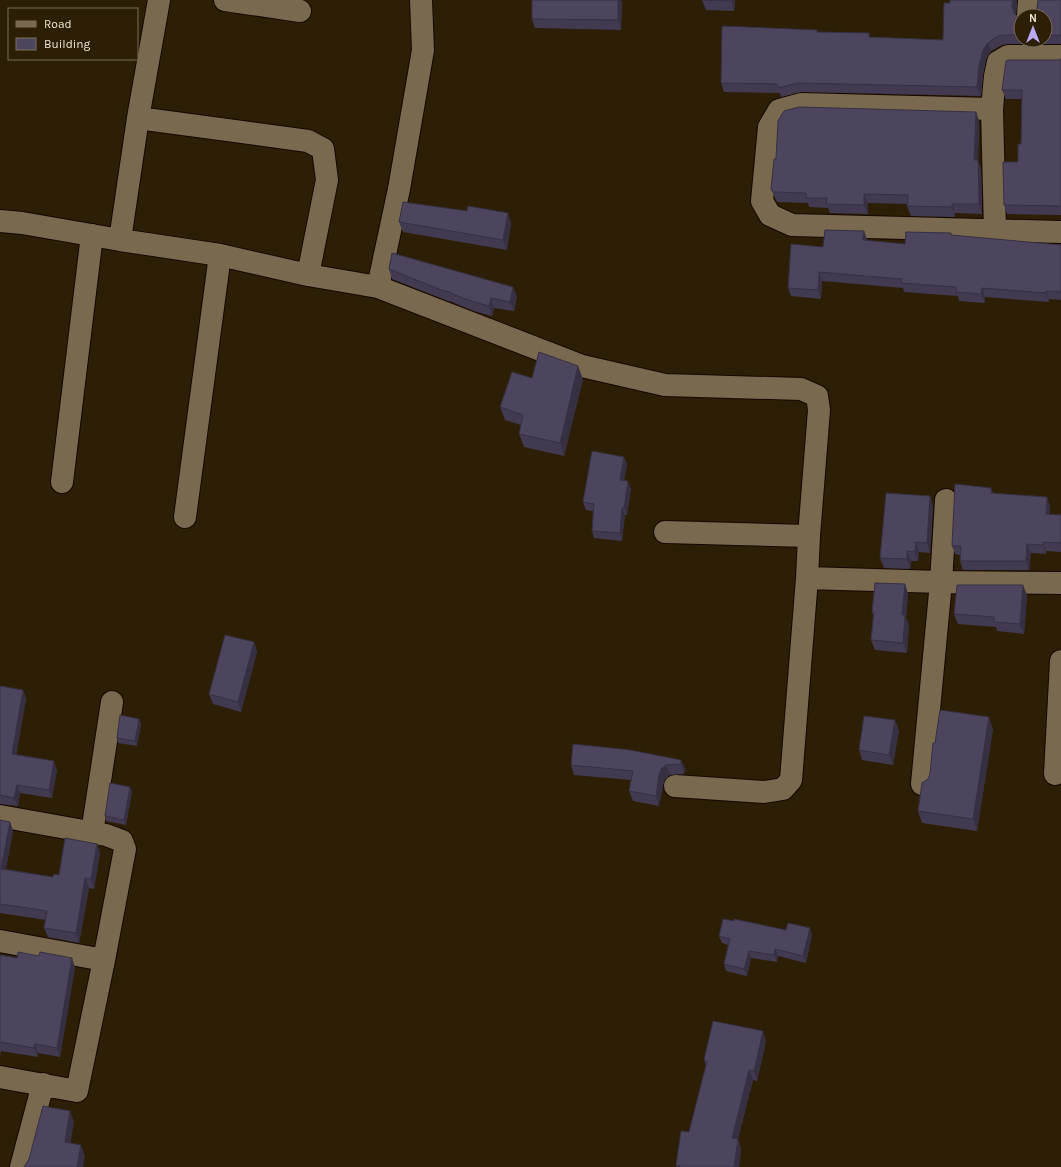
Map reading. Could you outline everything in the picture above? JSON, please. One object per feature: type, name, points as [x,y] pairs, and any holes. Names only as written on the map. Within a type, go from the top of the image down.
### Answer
[{"type":"street","points":[[120,240],[138,118],[159,0]]},
{"type":"street","points":[[225,0],[300,11]]},
{"type":"street","points":[[378,287],[399,190],[423,50],[421,0]]},
{"type":"street","points":[[995,230],[992,109],[995,76],[998,62],[1026,48],[1061,56]]},
{"type":"street","points":[[992,109],[801,104],[779,110],[769,127],[762,201],[770,215],[792,225],[1061,232]]},
{"type":"street","points":[[138,118],[308,141],[322,149],[328,180],[308,275]]},
{"type":"street","points":[[0,221],[220,255],[308,275],[378,287],[582,366],[665,385],[801,388],[817,396],[819,410],[791,780],[784,789],[764,792],[675,786]]},
{"type":"street","points":[[62,482],[92,235]]},
{"type":"street","points":[[185,517],[220,255]]},
{"type":"street","points":[[922,784],[941,582],[946,500]]},
{"type":"street","points":[[665,532],[809,536]]},
{"type":"street","points":[[807,578],[941,582],[1061,583]]},
{"type":"street","points":[[1055,774],[1060,704],[1061,661]]},
{"type":"street","points":[[92,833],[112,702]]},
{"type":"street","points":[[0,816],[92,833],[122,841],[125,850],[104,960],[76,1091],[0,1077]]},
{"type":"street","points":[[0,941],[104,960]]},
{"type":"street","points":[[21,1167],[43,1084]]},
{"type":"building","points":[[532,0],[618,0],[618,20],[532,19]]},
{"type":"building","points":[[702,0],[731,0],[731,1]]},
{"type":"building","points":[[950,0],[1013,0],[1013,35],[998,36],[988,43],[983,50],[979,66],[977,87],[798,83],[778,88],[778,84],[721,83],[722,26],[817,30],[817,32],[869,33],[869,37],[943,40],[944,3],[950,3]]},
{"type":"building","points":[[1038,0],[1061,0],[1061,36],[1053,35],[1053,8],[1037,8]]},
{"type":"building","points":[[1061,59],[1061,206],[1004,205],[1003,162],[1018,162],[1018,144],[1021,144],[1022,90],[1002,90],[1006,61]]},
{"type":"building","points":[[799,107],[976,112],[974,160],[978,160],[979,204],[952,204],[952,207],[907,206],[908,195],[864,194],[864,205],[826,204],[827,198],[806,198],[806,193],[773,192],[771,189],[774,159],[776,159],[778,121],[784,111]]},
{"type":"building","points":[[403,202],[467,211],[468,206],[508,213],[503,240],[399,222]]},
{"type":"building","points":[[825,230],[864,231],[863,240],[905,244],[906,232],[951,233],[951,235],[1061,245],[1061,292],[1046,291],[1046,293],[982,288],[981,294],[956,292],[956,287],[901,283],[902,279],[819,272],[818,290],[788,288],[791,244],[823,247]]},
{"type":"building","points":[[392,253],[513,287],[510,302],[491,298],[489,306],[471,301],[389,269]]},
{"type":"building","points":[[539,352],[578,366],[560,443],[519,434],[523,415],[500,407],[512,372],[532,378]]},
{"type":"building","points":[[592,451],[624,457],[620,480],[628,481],[624,508],[622,508],[620,533],[592,531],[594,504],[583,502]]},
{"type":"building","points":[[955,484],[991,488],[991,493],[1047,497],[1046,514],[1061,515],[1061,543],[1043,542],[1043,545],[1027,544],[1026,561],[960,561],[961,546],[952,546]]},
{"type":"building","points":[[886,493],[930,496],[927,543],[916,542],[915,552],[907,551],[907,559],[880,558]]},
{"type":"building","points":[[875,583],[905,584],[902,615],[905,615],[903,643],[871,640]]},
{"type":"building","points":[[957,585],[1023,585],[1020,624],[994,622],[994,617],[954,614]]},
{"type":"building","points":[[225,635],[254,642],[238,702],[209,694]]},
{"type":"building","points":[[0,686],[23,690],[12,754],[54,761],[49,790],[17,785],[14,798],[0,795]]},
{"type":"building","points":[[940,710],[989,717],[973,819],[918,811],[922,783],[928,779],[930,774],[933,743],[935,743]]},
{"type":"building","points":[[120,715],[139,719],[135,741],[117,738]]},
{"type":"building","points":[[864,716],[895,720],[889,755],[859,750]]},
{"type":"building","points":[[573,744],[630,750],[681,760],[681,764],[666,765],[661,769],[656,796],[629,791],[633,771],[571,765]]},
{"type":"building","points":[[110,783],[130,787],[124,820],[105,816]]},
{"type":"building","points":[[0,820],[10,822],[1,869],[53,877],[54,874],[59,875],[65,838],[97,844],[91,879],[85,878],[76,933],[44,928],[47,911],[0,904]]},
{"type":"building","points":[[723,919],[734,921],[734,919],[786,930],[788,923],[810,928],[803,956],[775,949],[774,955],[749,951],[744,969],[724,964],[730,939],[719,936]]},
{"type":"building","points":[[18,952],[39,956],[40,952],[72,958],[57,1048],[35,1044],[34,1048],[0,1042],[0,955],[17,958]]},
{"type":"building","points":[[713,1021],[763,1031],[754,1071],[749,1070],[732,1138],[738,1139],[734,1167],[680,1167],[676,1165],[681,1131],[689,1132],[707,1061],[704,1060]]},
{"type":"building","points":[[43,1106],[70,1111],[65,1142],[81,1145],[77,1167],[24,1167],[29,1159]]}]
